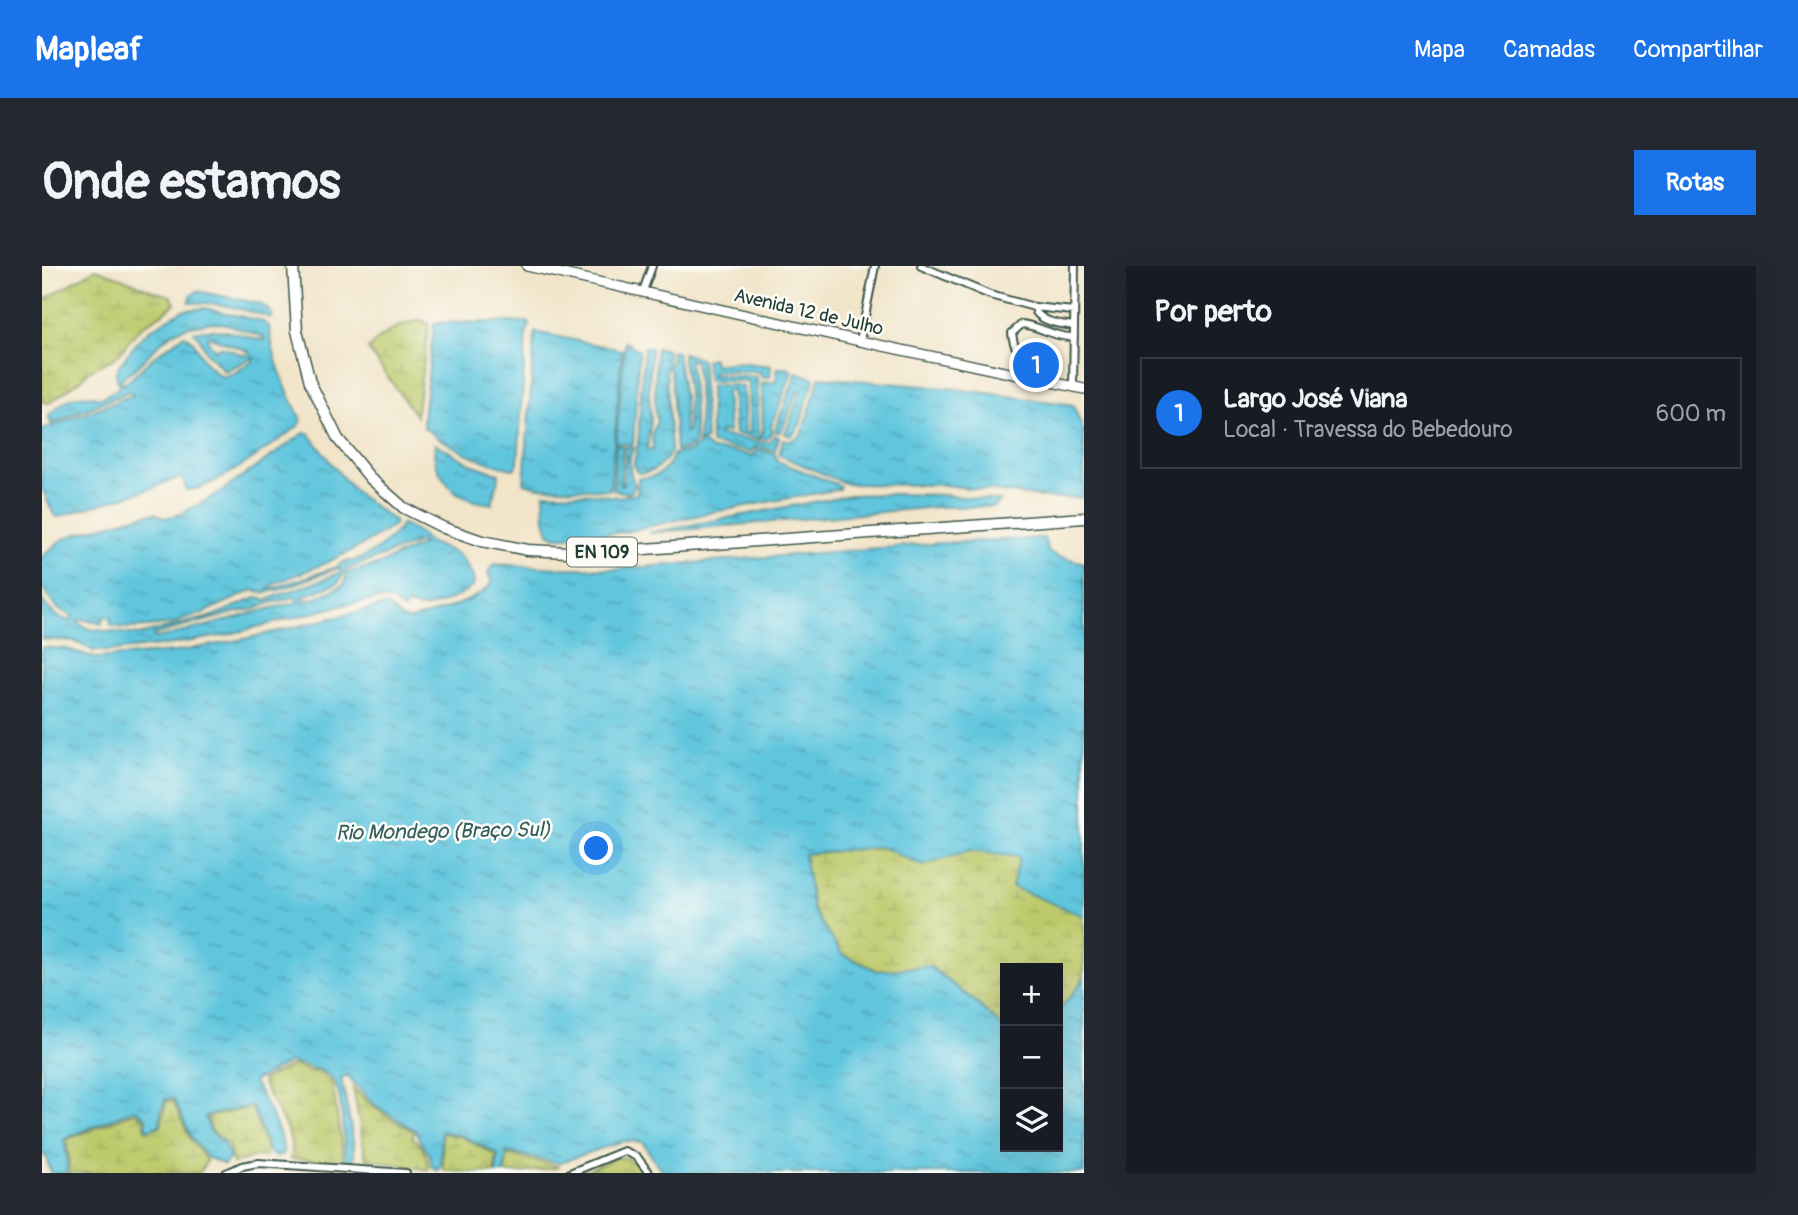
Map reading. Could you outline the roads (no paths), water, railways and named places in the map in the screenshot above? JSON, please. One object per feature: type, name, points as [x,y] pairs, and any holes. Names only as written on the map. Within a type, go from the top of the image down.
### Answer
[{"type":"main road","name":"EN 109","points":[[293,266],[297,331],[310,382],[338,439],[371,479],[404,508],[444,528],[482,541],[528,550],[588,553],[1084,518]]},
{"type":"main road","name":"Avenida 12 de Julho","points":[[527,266],[1084,389]]},
{"type":"street","points":[[643,291],[652,266]]},
{"type":"street","points":[[860,341],[875,266]]},
{"type":"street","points":[[921,266],[931,267],[990,295],[1036,307],[1074,311]]},
{"type":"street","points":[[1073,386],[1075,266]]},
{"type":"street","points":[[1036,307],[1035,312],[1040,318],[1074,326]]},
{"type":"street","points":[[1028,359],[1021,356],[1012,337],[1012,333],[1022,324],[1049,331],[1059,337],[1074,337]]},
{"type":"street","points":[[1074,352],[1084,353]]},
{"type":"street","points":[[570,1173],[624,1151],[637,1157],[649,1173]]},
{"type":"street","points":[[226,1173],[258,1163],[406,1173]]},
{"type":"water","points":[[197,291],[261,304],[272,313],[272,318],[220,305],[189,303],[191,296]]},
{"type":"water","points":[[204,308],[261,321],[269,326],[281,375],[302,421],[243,465],[211,483],[186,490],[180,477],[58,517],[54,515],[42,488],[42,430],[133,395],[130,391],[51,424],[48,417],[72,398],[85,395],[101,398],[116,390],[119,386],[116,373],[118,367],[138,341],[150,330],[183,310]],"holes":[[[210,322],[227,324],[264,337],[265,340],[221,331],[194,332],[208,354],[224,371],[254,357],[253,361],[222,377],[206,363],[194,343],[184,335],[155,356],[127,382],[124,384],[121,380],[169,335],[183,328]],[[208,337],[250,352],[250,355],[219,347],[215,350],[208,341]]]},
{"type":"water","points":[[434,323],[530,324],[526,334],[518,463],[514,469],[478,459],[424,428]]},
{"type":"water","points":[[535,332],[622,350],[610,490],[538,487],[524,483]]},
{"type":"water","points":[[625,342],[639,350],[633,445],[616,443]]},
{"type":"water","points":[[644,347],[651,348],[651,420],[647,450],[653,450],[652,435],[657,421],[656,348],[668,350],[667,365],[671,363],[672,351],[677,352],[684,398],[685,432],[688,431],[688,391],[683,353],[701,359],[706,440],[698,442],[698,382],[695,361],[689,360],[695,443],[691,447],[676,451],[671,369],[666,368],[671,452],[657,467],[638,473],[634,463],[638,444]]},
{"type":"water","points":[[712,358],[715,365],[736,362],[771,366],[770,377],[762,378],[760,372],[714,371],[712,375],[757,377],[759,439],[735,434],[732,390],[726,392],[729,432],[721,431],[719,435],[766,443],[770,442],[774,435],[779,437],[775,451],[756,446],[751,452],[711,444],[710,386],[743,387],[745,433],[750,433],[748,381],[708,381],[705,360]]},
{"type":"water","points":[[777,368],[788,368],[792,372],[771,427],[773,430],[767,439],[761,439],[762,383],[776,382]]},
{"type":"water","points":[[797,372],[814,378],[799,426],[791,436],[785,434],[801,391],[798,390],[781,432],[776,432],[776,427]]},
{"type":"water","points":[[819,377],[957,389],[1073,405],[1084,432],[1084,497],[1052,498],[944,485],[847,484],[779,455],[783,439],[791,441],[801,435]]},
{"type":"water","points":[[304,433],[309,433],[356,493],[395,524],[352,551],[273,584],[268,589],[337,567],[343,562],[360,559],[384,544],[402,524],[421,534],[428,542],[456,553],[473,577],[474,585],[463,593],[426,608],[408,605],[403,610],[392,601],[378,599],[339,606],[226,635],[168,645],[94,651],[74,641],[42,639],[42,600],[55,614],[72,621],[72,616],[57,608],[42,587],[42,557],[61,540],[143,515],[155,513],[164,518],[179,515],[218,494]],"holes":[[[421,541],[423,544],[377,565],[347,573],[344,585],[314,599],[304,600],[304,596],[338,583],[346,570]],[[338,568],[341,572],[267,600],[258,597],[210,617],[139,635],[89,629],[78,623],[79,620],[86,620],[102,624],[102,618],[110,617],[111,625],[123,628],[172,624],[253,590],[265,593]],[[296,597],[298,602],[173,634],[155,638],[153,635]]]},
{"type":"water","points":[[702,442],[712,450],[754,456],[757,449],[775,454],[777,461],[836,484],[840,489],[713,512],[625,532],[568,537],[556,537],[549,533],[545,520],[544,493],[617,497],[637,494],[638,478],[656,475],[664,470],[674,454],[690,451]]},
{"type":"water","points":[[436,444],[471,464],[499,474],[492,504],[466,498],[449,485],[437,465],[434,451]]},
{"type":"water","points":[[616,445],[623,447],[620,485],[623,485],[626,447],[634,448],[629,462],[635,486],[628,493],[613,490]]},
{"type":"water","points":[[850,495],[944,495],[1001,501],[994,507],[936,507],[648,533]]},
{"type":"water","name":"Rio Mondego (Braço Sul)","points":[[1044,538],[1048,551],[1084,563],[1084,916],[1012,887],[1019,857],[969,851],[922,866],[882,847],[804,854],[813,910],[842,954],[878,971],[929,966],[1000,1024],[1000,1152],[1063,1152],[1063,1005],[1084,976],[1084,1173],[663,1173],[642,1142],[623,1141],[559,1163],[507,1152],[504,1173],[496,1173],[498,1154],[463,1136],[441,1131],[441,1166],[438,1171],[432,1167],[430,1155],[416,1131],[376,1106],[347,1075],[341,1078],[353,1143],[353,1163],[347,1162],[345,1154],[335,1083],[322,1071],[290,1062],[254,1081],[281,1138],[283,1155],[276,1157],[270,1153],[252,1106],[205,1116],[210,1131],[224,1144],[230,1158],[224,1165],[207,1157],[191,1137],[174,1099],[165,1099],[160,1125],[147,1130],[146,1118],[135,1109],[64,1139],[66,1173],[51,1173],[42,1153],[42,647],[67,649],[96,658],[176,652],[249,638],[387,605],[402,619],[411,620],[456,606],[479,595],[492,582],[488,573],[494,564],[618,569],[943,543]]},
{"type":"place","name":"Largo José Viana","points":[[1036,365]]}]
